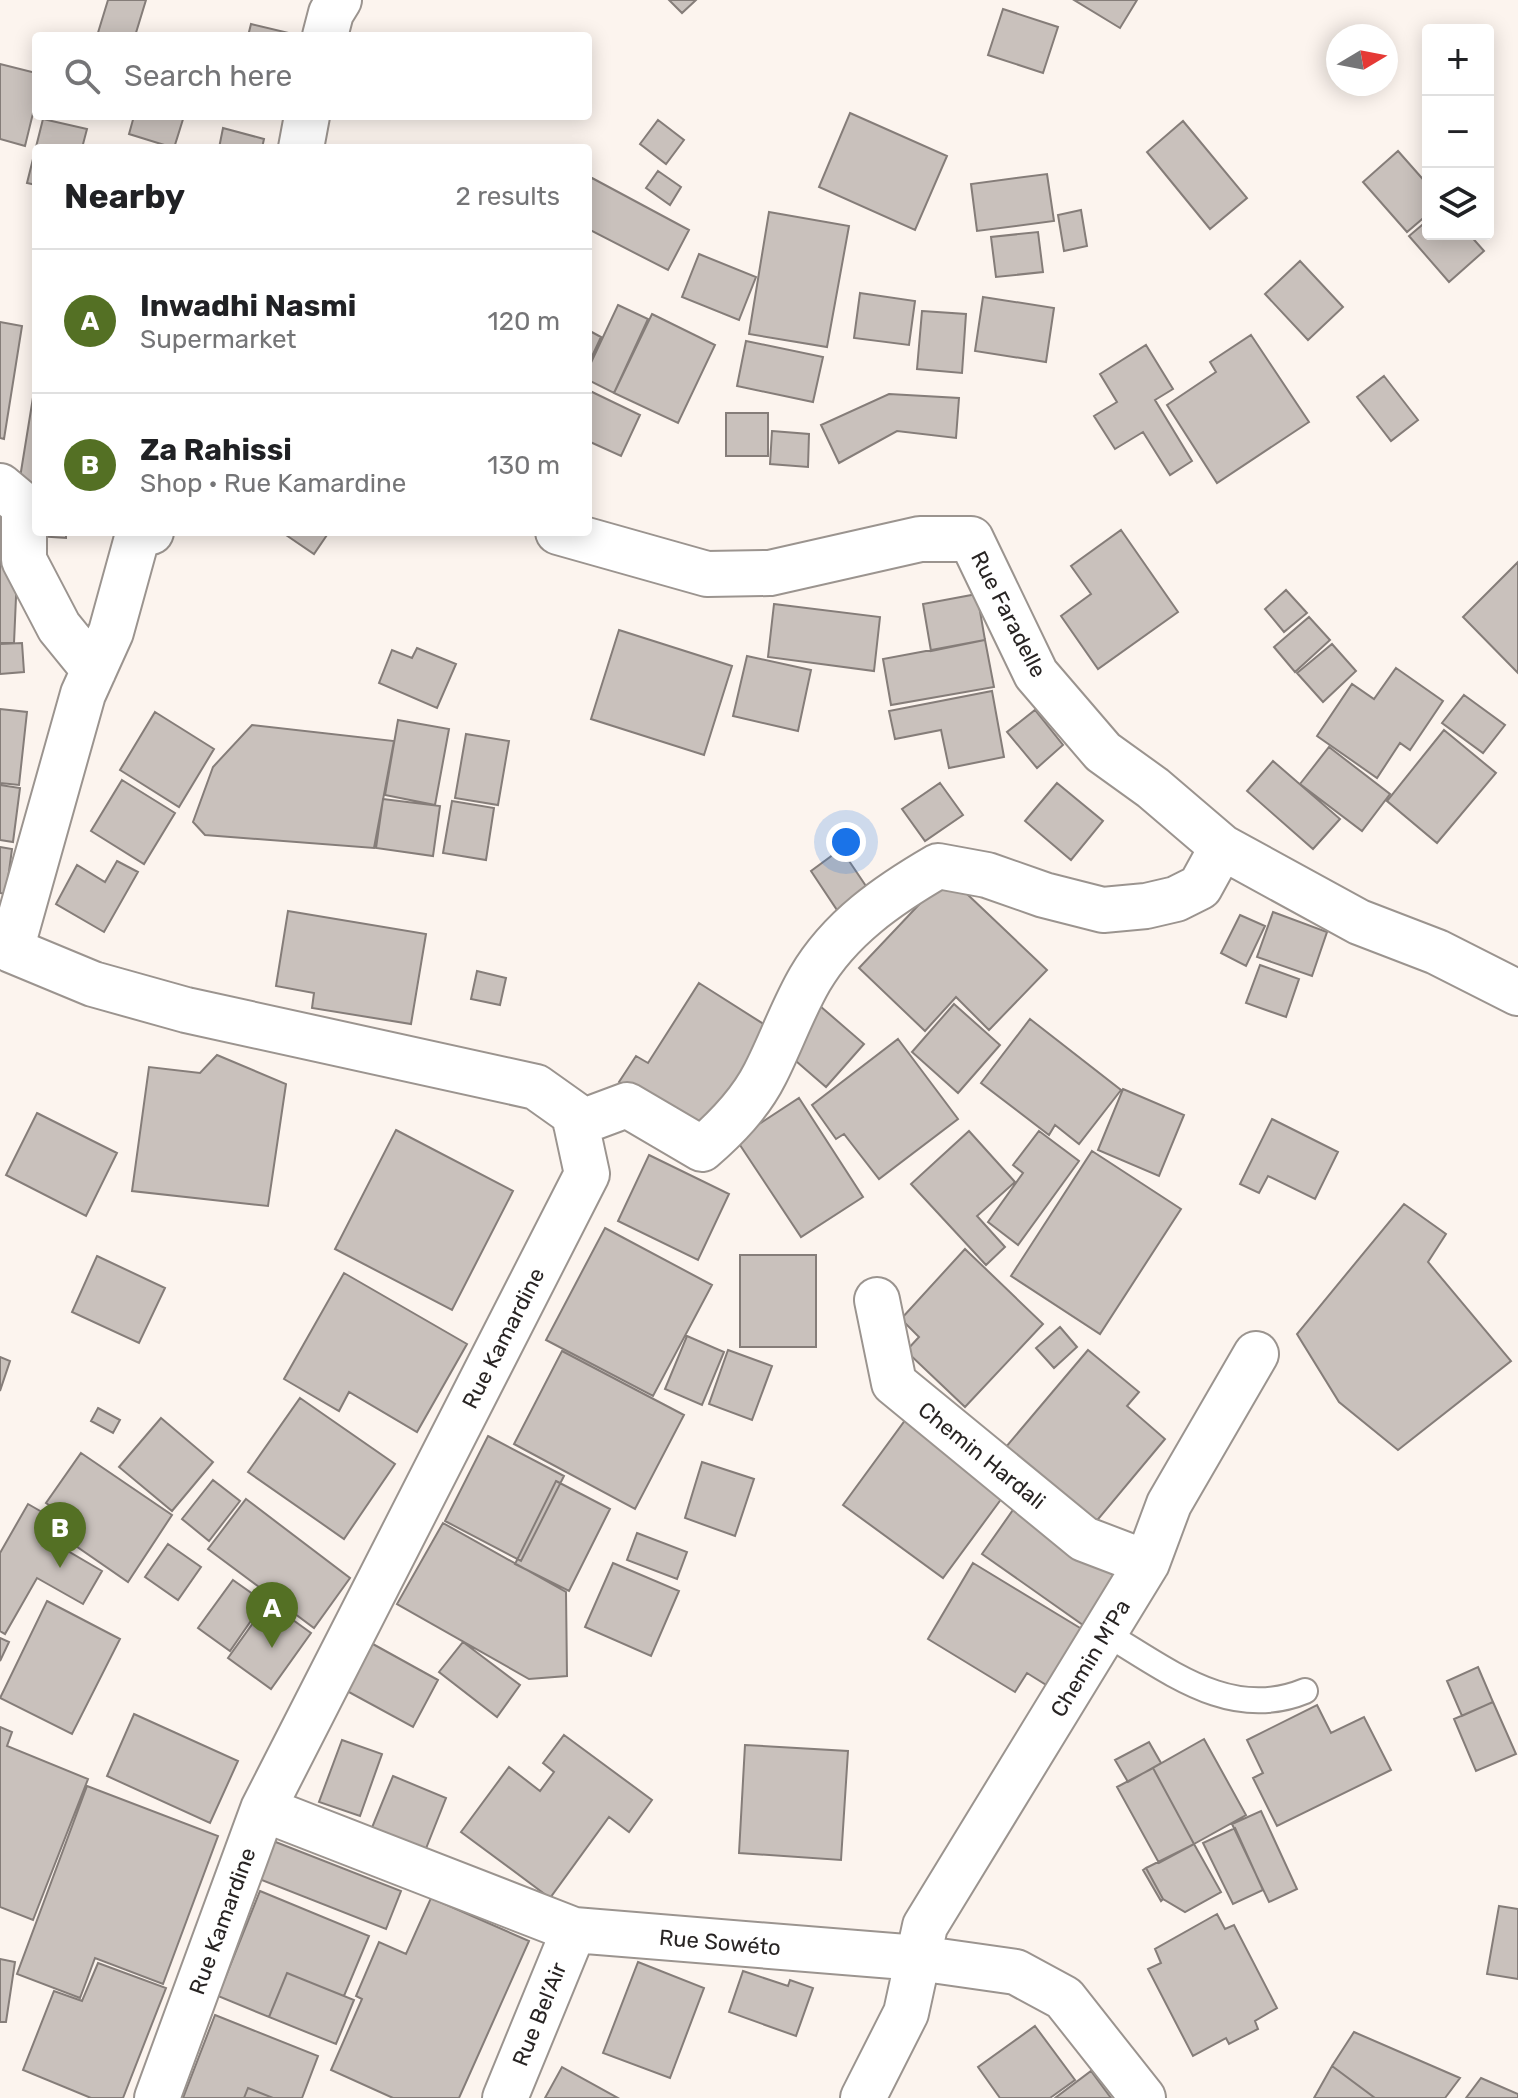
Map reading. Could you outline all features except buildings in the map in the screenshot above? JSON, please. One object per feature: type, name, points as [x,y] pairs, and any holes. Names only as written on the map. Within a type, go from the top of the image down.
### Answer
[{"type":"street","points":[[326,32],[331,13],[339,0]]},
{"type":"street","points":[[302,144],[306,120]]},
{"type":"street","points":[[0,486],[24,506],[24,560],[59,627],[94,670]]},
{"type":"street","points":[[141,536],[111,632],[79,708],[11,950],[93,984],[186,1010],[536,1087],[574,1114],[576,1124],[627,1105],[702,1149],[732,1122],[764,1077],[811,976],[848,929],[896,891],[938,866],[987,875],[1044,895],[1103,910],[1146,906],[1176,899],[1200,887],[1222,847]]},
{"type":"street","name":"Rue Faradelle","points":[[572,536],[707,574],[770,573],[920,539],[971,539],[1036,674],[1103,752],[1153,788],[1222,847],[1359,922],[1437,952],[1518,993]]},
{"type":"street","name":"Rue Kamardine","points":[[157,2098],[263,1809],[587,1174],[576,1124]]},
{"type":"street","name":"Chemin Hardali","points":[[877,1300],[894,1383],[1084,1539],[1147,1563]]},
{"type":"street","name":"Chemin M'Pa","points":[[863,2098],[906,2013],[925,1926],[1147,1563],[1169,1504],[1256,1354]]},
{"type":"street","name":"Rue Sowéto","points":[[263,1809],[574,1930],[918,1958],[1016,1972],[1064,1998],[1143,2098]]},
{"type":"street","name":"Rue Bel’Air","points":[[505,2098],[574,1930]]},
{"type":"lane","points":[[1105,1633],[1180,1677],[1231,1700],[1262,1702],[1305,1691]]},
{"type":"place","name":"Za Rahissi","points":[[60,1568]]},
{"type":"place","name":"Inwadhi Nasmi","points":[[272,1648]]}]
